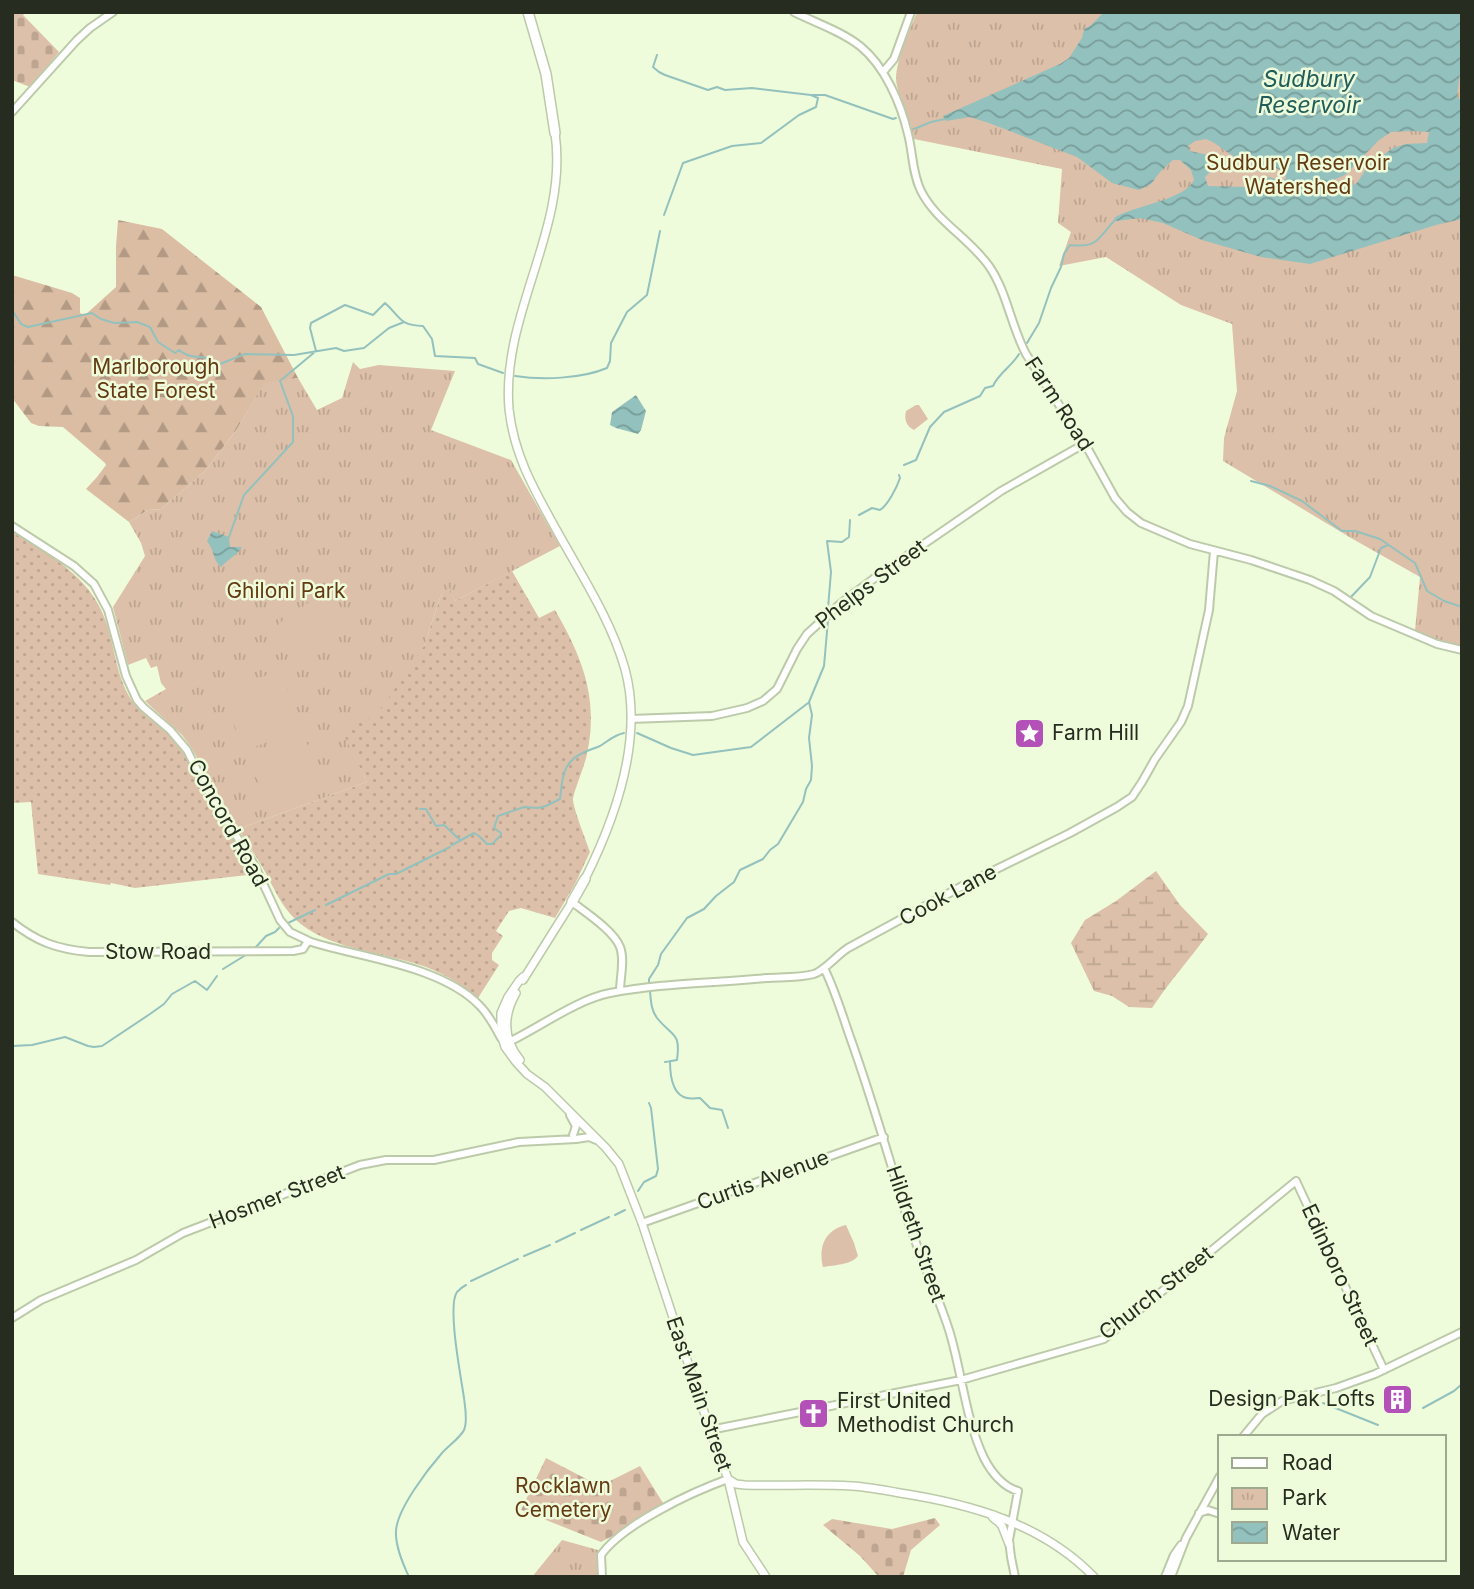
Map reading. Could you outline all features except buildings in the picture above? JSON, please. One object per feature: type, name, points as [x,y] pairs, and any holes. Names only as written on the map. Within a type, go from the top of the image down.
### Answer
[{"type":"highway","points":[[528,12],[546,74],[555,133]]},
{"type":"highway","points":[[572,902],[585,879]]},
{"type":"main road","points":[[555,133],[556,189],[547,229],[518,321],[508,380],[510,416],[519,456],[527,476],[600,609],[627,676],[631,719],[623,782],[585,879]]},
{"type":"main road","points":[[507,1045],[503,1020],[510,1004],[523,978],[572,902]]},
{"type":"main road","name":"East Main Street","points":[[507,1045],[619,1164],[642,1223],[728,1479],[737,1484],[855,1486],[934,1499],[1003,1517],[1073,1556],[1094,1577]]},
{"type":"main road","points":[[728,1479],[743,1542],[766,1577]]},
{"type":"main road","points":[[995,1517],[1009,1544]]},
{"type":"street","points":[[12,112],[77,40],[113,12]]},
{"type":"street","name":"Farm Road","points":[[794,12],[853,41],[867,52],[883,72],[905,122],[921,192],[931,206],[976,250],[992,271],[1001,287],[1022,346],[1115,498],[1134,518],[1173,538],[1251,560],[1326,587],[1363,612],[1395,627],[1445,647],[1462,650]]},
{"type":"street","points":[[883,72],[894,59],[911,12]]},
{"type":"street","name":"Phelps Street","points":[[631,719],[712,716],[764,701],[777,689],[807,634],[840,604],[1001,491],[1084,444]]},
{"type":"street","name":"Concord Road","points":[[12,526],[74,566],[93,584],[108,610],[126,676],[135,698],[182,743],[259,874],[280,920],[290,932],[308,941],[432,975],[471,998],[507,1045]]},
{"type":"street","name":"Cook Lane","points":[[507,1045],[585,1002],[610,993],[690,982],[815,974],[840,953],[966,884],[1078,829],[1132,797],[1181,722],[1188,706],[1209,610],[1214,551]]},
{"type":"street","points":[[572,902],[608,931],[620,947],[620,991]]},
{"type":"street","name":"Stow Road","points":[[12,922],[46,943],[89,952],[293,951],[303,948],[308,941]]},
{"type":"street","name":"Hildreth Street","points":[[824,968],[884,1137],[913,1237],[948,1328],[975,1432],[985,1459],[997,1477],[1018,1491],[1012,1522]]},
{"type":"street","points":[[488,1017],[494,1014],[503,1020]]},
{"type":"street","points":[[566,1108],[576,1126],[574,1137]]},
{"type":"street","name":"Hosmer Street","points":[[574,1137],[587,1128]]},
{"type":"street","name":"Hosmer Street","points":[[12,1318],[41,1300],[123,1266],[183,1233],[360,1165],[386,1160],[434,1160],[510,1143],[574,1137],[589,1137],[601,1142]]},
{"type":"street","name":"Curtis Avenue","points":[[642,1223],[884,1137]]},
{"type":"street","name":"Church Street","points":[[710,1430],[961,1380],[1104,1339],[1296,1181]]},
{"type":"street","name":"Edinboro Street","points":[[1296,1181],[1384,1370]]},
{"type":"street","points":[[1244,1435],[1262,1414],[1282,1401],[1336,1388],[1384,1370],[1462,1332]]},
{"type":"street","points":[[602,1577],[601,1555],[612,1543],[668,1505],[728,1479]]},
{"type":"street","points":[[1171,1577],[1186,1538],[1218,1480]]},
{"type":"street","points":[[1199,1513],[1208,1510],[1217,1513]]},
{"type":"street","points":[[1012,1522],[1009,1544],[1015,1577]]},
{"type":"street","points":[[1165,1577],[1174,1555],[1186,1538]]},
{"type":"green space","points":[[12,12],[26,12],[23,15],[59,52],[30,87],[12,80]]},
{"type":"green space","name":"Sudbury Reservoir Watershed","points":[[917,12],[1462,12],[1462,646],[1453,646],[1415,631],[1420,577],[1223,461],[1224,438],[1237,391],[1232,324],[1181,305],[1106,257],[1059,266],[1071,232],[1058,223],[1062,169],[914,139],[896,78],[903,49]]},
{"type":"green space","name":"Marlborough State Forest","points":[[118,220],[162,229],[261,307],[298,378],[264,384],[237,429],[205,471],[161,509],[148,510],[129,522],[86,489],[105,463],[63,427],[31,423],[12,398],[12,275],[72,293],[80,298],[80,313],[85,315],[116,287]]},
{"type":"green space","name":"Ghiloni Park","points":[[353,362],[360,369],[379,365],[455,371],[431,430],[511,460],[560,546],[455,601],[449,587],[441,595],[424,646],[377,715],[341,729],[367,782],[238,829],[191,747],[182,735],[145,701],[166,689],[161,683],[157,666],[151,668],[146,658],[128,665],[113,607],[145,556],[129,522],[148,510],[161,509],[205,471],[237,429],[264,383],[298,378],[317,410],[342,398]]},
{"type":"green space","points":[[919,405],[928,419],[914,430],[907,424],[905,414]]},
{"type":"green space","points":[[12,532],[58,561],[84,584],[94,598],[103,614],[128,694],[138,708],[181,749],[256,874],[135,888],[38,874],[31,802],[12,803]]},
{"type":"green space","points":[[512,571],[539,618],[555,610],[573,644],[586,679],[591,714],[590,734],[586,759],[573,800],[590,852],[555,918],[521,908],[509,911],[496,931],[503,936],[492,953],[492,960],[499,965],[478,998],[457,982],[434,970],[353,948],[308,929],[286,909],[238,829],[367,782],[340,729],[424,646],[441,595],[449,586],[455,601]]},
{"type":"green space","points":[[328,589],[351,622],[300,657],[278,624]]},
{"type":"green space","points":[[280,670],[302,729],[244,751],[222,692]]},
{"type":"green space","points":[[302,734],[309,748],[311,779],[305,794],[274,812],[251,768],[254,760]]},
{"type":"green space","points":[[1156,871],[1180,905],[1208,934],[1152,1008],[1129,1007],[1112,996],[1094,991],[1071,943],[1085,920]]},
{"type":"green space","points":[[846,1225],[858,1256],[847,1263],[823,1267],[825,1240],[833,1231]]},
{"type":"green space","name":"Rocklawn Cemetery","points":[[546,1458],[602,1485],[640,1466],[663,1503],[601,1542],[521,1510]]},
{"type":"green space","points":[[935,1518],[940,1525],[911,1550],[903,1577],[879,1577],[860,1556],[823,1525],[832,1519],[892,1529]]},
{"type":"green space","points":[[562,1540],[598,1550],[599,1577],[532,1577]]},
{"type":"water","name":"Sudbury Reservoir","points":[[1104,12],[1462,12],[1462,58],[1457,96],[1462,103],[1462,219],[1310,264],[1261,257],[1202,240],[1163,223],[1140,218],[1116,221],[1114,218],[1122,214],[1169,198],[1189,187],[1194,180],[1191,170],[1180,160],[1173,160],[1151,184],[1139,190],[1112,183],[1077,157],[989,123],[970,117],[946,121],[943,116],[1060,64],[1069,58],[1085,28]],"holes":[[[1391,132],[1429,132],[1427,143],[1393,148],[1368,166],[1357,183],[1332,196],[1321,190],[1326,183],[1345,175],[1379,140]],[[1206,139],[1240,160],[1284,172],[1286,178],[1283,181],[1269,177],[1252,181],[1244,187],[1208,186],[1205,177],[1212,170],[1214,161],[1208,155],[1190,151],[1188,146],[1195,141]]]},
{"type":"water","points":[[636,395],[646,411],[638,434],[610,425],[612,412]]},
{"type":"water","points":[[212,531],[229,537],[230,547],[242,547],[221,567],[207,541]]},
{"type":"waterway","points":[[657,55],[653,67],[659,72],[708,90],[717,87],[725,90],[752,88],[811,95]]},
{"type":"waterway","points":[[664,215],[683,163],[732,146],[761,143],[799,115],[816,107],[818,98],[811,95],[825,95],[896,118]]},
{"type":"waterway","points":[[914,129],[945,119]]},
{"type":"waterway","points":[[1027,343],[1039,323],[1064,254],[1070,245],[1087,245],[1097,241],[1115,220]]},
{"type":"waterway","points":[[515,376],[561,378],[607,368],[611,343],[627,312],[647,295],[660,231]]},
{"type":"waterway","points":[[229,537],[244,495],[293,442],[293,416],[280,381],[316,351],[311,323],[345,305],[373,315],[385,303],[404,322],[423,326],[432,339],[435,356],[475,358],[478,364],[503,373]]},
{"type":"waterway","points":[[12,310],[21,324],[28,327],[92,313],[114,323],[137,322],[150,327],[158,342],[175,353],[179,350],[220,364],[245,354],[294,355],[336,348],[344,351],[364,348],[389,328],[404,322]]},
{"type":"waterway","points":[[904,465],[916,460],[930,427],[944,412],[980,396],[985,388],[993,386],[1019,354]]},
{"type":"waterway","points":[[859,515],[872,508],[883,508],[894,491],[899,475]]},
{"type":"waterway","points":[[1251,481],[1270,486],[1302,501],[1342,531],[1355,531],[1380,539],[1415,563],[1427,591],[1462,607]]},
{"type":"waterway","points":[[828,608],[831,572],[827,541],[842,542],[849,537],[850,520]]},
{"type":"waterway","points":[[1350,598],[1370,577],[1381,548],[1388,545]]},
{"type":"waterway","points":[[649,982],[661,954],[687,918],[704,909],[734,882],[740,870],[763,859],[778,844],[803,802],[811,780],[812,766],[809,738],[812,715],[809,702],[824,666],[828,620]]},
{"type":"waterway","points":[[637,733],[693,755],[751,747],[808,703]]},
{"type":"waterway","points":[[452,845],[474,833],[487,844],[492,844],[501,835],[494,828],[498,816],[524,807],[546,806],[560,799],[561,786],[569,763],[584,752],[624,733]]},
{"type":"waterway","points":[[420,809],[426,809],[436,826],[444,825],[460,840]]},
{"type":"waterway","points":[[326,905],[450,847]]},
{"type":"waterway","points":[[288,923],[315,910]]},
{"type":"waterway","points":[[256,947],[266,936],[279,928]]},
{"type":"waterway","points":[[223,969],[249,953]]},
{"type":"waterway","points":[[12,1046],[32,1045],[65,1037],[88,1046],[102,1046],[164,1004],[172,994],[195,981],[207,990],[217,976]]},
{"type":"waterway","points":[[650,991],[655,1015],[674,1035],[678,1044],[677,1060],[665,1062]]},
{"type":"waterway","points":[[670,1061],[671,1078],[678,1093],[687,1098],[700,1098],[710,1108],[722,1110],[728,1128]]},
{"type":"waterway","points":[[638,1191],[644,1182],[656,1176],[658,1169],[649,1103]]},
{"type":"waterway","points":[[615,1215],[625,1210]]},
{"type":"waterway","points":[[581,1230],[609,1217]]},
{"type":"waterway","points":[[556,1242],[575,1233]]},
{"type":"waterway","points":[[524,1256],[550,1245]]},
{"type":"waterway","points":[[471,1281],[518,1259]]},
{"type":"waterway","points":[[409,1577],[397,1543],[398,1522],[407,1501],[422,1479],[442,1453],[460,1436],[465,1426],[453,1312],[457,1292],[466,1285]]},
{"type":"waterway","points":[[1423,1408],[1462,1384]]},
{"type":"waterway","points":[[1323,1403],[1378,1425]]},
{"type":"place","name":"Farm Hill","points":[[1029,733]]},
{"type":"place","name":"Design Pak Lofts","points":[[1398,1399]]},
{"type":"place","name":"First United Methodist Church","points":[[814,1413]]}]
